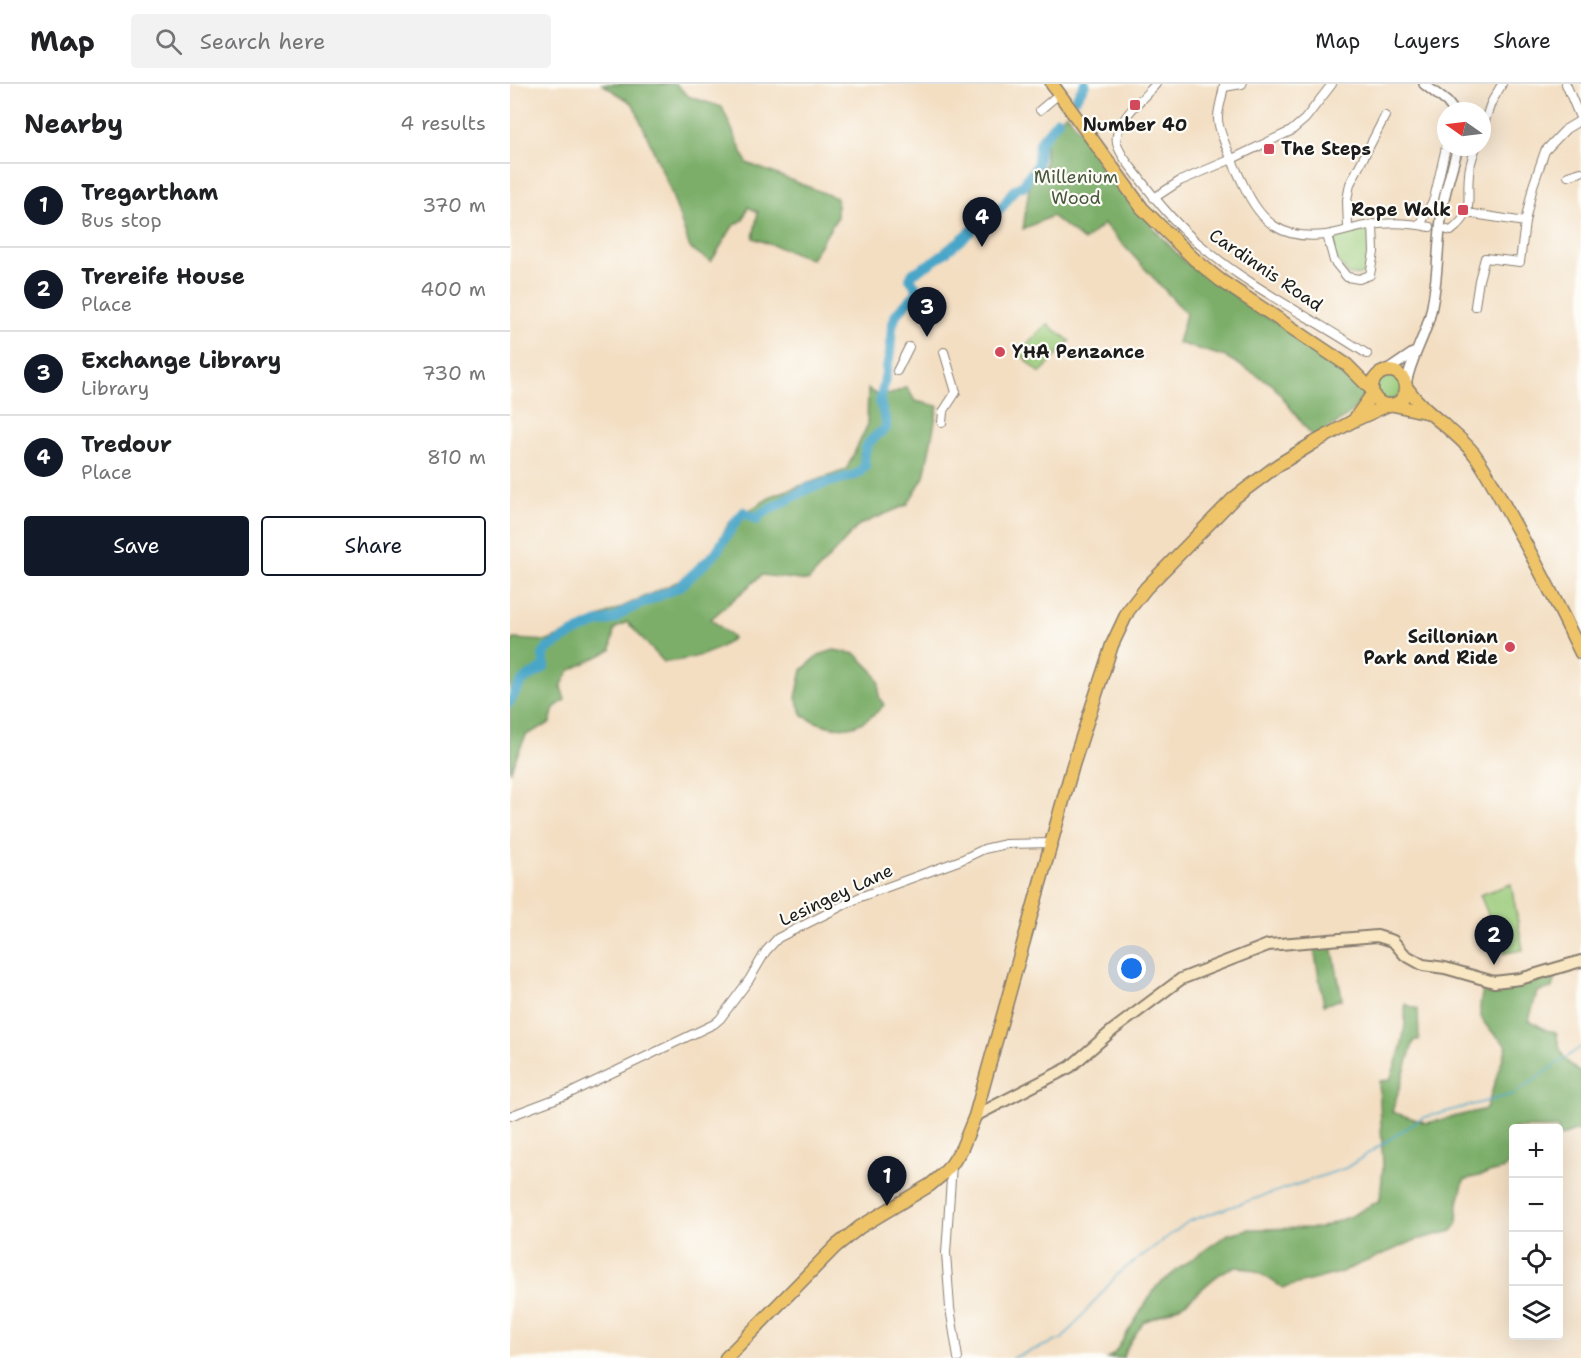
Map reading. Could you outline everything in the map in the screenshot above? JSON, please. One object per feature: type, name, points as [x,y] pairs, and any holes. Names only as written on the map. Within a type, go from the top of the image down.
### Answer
[{"type":"main road","points":[[1055,89],[1142,208],[1194,259],[1220,280],[1347,365],[1379,402],[1411,407],[1429,413]]},
{"type":"main road","points":[[1347,365],[1399,374],[1415,401],[1459,437],[1474,454],[1540,568],[1581,653]]},
{"type":"main road","points":[[1353,421],[1372,392],[1373,381],[1385,371]]},
{"type":"main road","points":[[726,1358],[836,1246],[860,1227],[930,1185],[952,1164],[962,1148],[975,1116],[1094,695],[1117,632],[1128,611],[1146,588],[1234,498],[1278,465],[1353,421],[1403,399],[1406,387]]},
{"type":"main road","points":[[975,1116],[1070,1067],[1113,1030],[1181,979],[1268,945],[1377,936],[1393,941],[1405,955],[1423,965],[1445,968],[1494,982],[1520,979],[1581,961]]},
{"type":"street","name":"Cardinnis Road","points":[[1156,84],[1123,121],[1117,133],[1117,145],[1154,198],[1184,231],[1228,266],[1367,354]]},
{"type":"street","points":[[1242,84],[1224,85],[1217,118],[1232,159],[1254,206],[1273,226],[1288,233],[1306,236],[1327,234],[1373,224],[1420,225],[1451,231],[1467,213],[1469,174],[1474,156]]},
{"type":"street","points":[[1154,198],[1180,181],[1292,131],[1305,119],[1332,84]]},
{"type":"street","points":[[1424,84],[1447,102]]},
{"type":"street","points":[[1491,103],[1502,84]]},
{"type":"street","points":[[1475,306],[1485,258],[1520,262],[1525,222],[1533,186],[1545,151],[1566,129],[1581,120],[1566,84]]},
{"type":"street","points":[[1040,110],[1055,89]]},
{"type":"street","points":[[1348,228],[1347,200],[1350,184],[1385,116]]},
{"type":"street","points":[[1420,225],[1434,199],[1444,156]]},
{"type":"street","points":[[1406,387],[1408,371],[1426,330],[1431,311],[1435,228],[1456,156]]},
{"type":"street","points":[[1568,177],[1581,172]]},
{"type":"street","points":[[1467,213],[1525,222]]},
{"type":"street","points":[[1327,234],[1334,261],[1347,277],[1359,279],[1370,275],[1374,252],[1373,224]]},
{"type":"street","points":[[897,371],[909,347]]},
{"type":"street","points":[[1385,371],[1415,351]]},
{"type":"street","points":[[942,423],[943,412],[956,392],[944,352]]},
{"type":"street","name":"Lesingey Lane","points":[[510,1116],[568,1094],[714,1024],[749,980],[766,951],[778,938],[824,913],[885,886],[961,860],[996,845],[1051,843]]},
{"type":"street","points":[[952,1164],[946,1253],[950,1308],[958,1358]]},
{"type":"green space","points":[[602,84],[676,84],[688,96],[722,107],[747,163],[837,198],[837,218],[811,259],[753,238],[758,212],[748,207],[743,220],[733,226],[711,262],[690,248],[670,189],[633,104]]},
{"type":"green space","name":"Millenium Wood","points":[[1066,113],[1155,230],[1184,261],[1344,369],[1365,392],[1350,413],[1313,437],[1272,384],[1226,357],[1178,343],[1186,314],[1104,224],[1084,241],[1052,216],[1023,229],[1030,181],[1045,164],[1045,140]]},
{"type":"green space","points":[[1369,228],[1371,231],[1370,260],[1367,271],[1360,275],[1349,275],[1334,257],[1329,238]]},
{"type":"green space","points":[[1047,324],[1070,341],[1040,373],[1019,353]]},
{"type":"green space","points":[[1389,374],[1398,378],[1402,387],[1398,396],[1389,400],[1380,396],[1376,387],[1380,378]]},
{"type":"green space","points":[[907,387],[915,401],[938,406],[924,477],[907,505],[859,525],[808,581],[762,575],[711,619],[733,638],[710,652],[682,660],[664,662],[627,622],[614,629],[611,650],[569,671],[561,687],[565,700],[554,708],[550,723],[526,735],[510,772],[510,643],[514,639],[548,641],[681,580],[712,552],[729,523],[774,495],[846,470],[867,426],[868,389],[879,396]]},
{"type":"green space","points":[[834,650],[856,654],[873,671],[879,682],[879,697],[884,705],[865,721],[846,727],[826,725],[803,716],[796,698],[802,670],[819,655]]},
{"type":"green space","points":[[1511,884],[1523,950],[1504,953],[1480,895]]},
{"type":"green space","points":[[1313,944],[1332,945],[1342,999],[1324,1005]]},
{"type":"green space","points":[[1556,973],[1552,988],[1537,992],[1529,1020],[1546,1030],[1556,1032],[1563,1056],[1581,1073],[1581,1129],[1563,1136],[1563,1124],[1509,1124],[1509,1165],[1504,1169],[1464,1180],[1458,1203],[1457,1224],[1452,1231],[1416,1240],[1339,1273],[1283,1288],[1250,1269],[1231,1268],[1217,1276],[1185,1303],[1143,1322],[1123,1358],[1107,1358],[1114,1354],[1156,1287],[1228,1234],[1249,1229],[1320,1228],[1353,1215],[1380,1200],[1383,1167],[1379,1081],[1390,1080],[1397,1061],[1404,1034],[1405,1004],[1418,1009],[1419,1040],[1414,1040],[1392,1112],[1427,1123],[1486,1109],[1507,1046],[1482,1019],[1480,1005],[1485,982]]},
{"type":"waterway","points":[[1076,98],[1085,84]]},
{"type":"waterway","points":[[1024,186],[1038,161],[1039,143],[1058,120]]},
{"type":"waterway","points":[[510,702],[522,682],[545,666],[543,655],[548,648],[572,634],[596,623],[614,619],[625,611],[679,587],[715,554],[744,512],[757,520],[759,515],[809,488],[858,474],[865,466],[864,459],[868,444],[886,428],[880,403],[890,353],[892,327],[896,314],[917,293],[917,288],[910,279],[913,273],[941,256],[998,211],[1013,191],[1021,186]]},
{"type":"waterway","points":[[1012,1358],[1062,1339],[1119,1273],[1189,1221],[1346,1168],[1422,1118],[1514,1094],[1581,1047]]},
{"type":"place","name":"Number 40","points":[[1135,105]]},
{"type":"place","name":"The Steps","points":[[1269,149]]},
{"type":"place","name":"Rope Walk","points":[[1463,210]]},
{"type":"place","name":"Tredour","points":[[982,247]]},
{"type":"place","name":"Exchange Library","points":[[927,337]]},
{"type":"place","name":"YHA Penzance","points":[[1000,352]]},
{"type":"place","name":"Scillonian Park and Ride","points":[[1510,647]]},
{"type":"place","name":"Trereife House","points":[[1494,965]]},
{"type":"place","name":"Tregartham","points":[[887,1206]]}]
